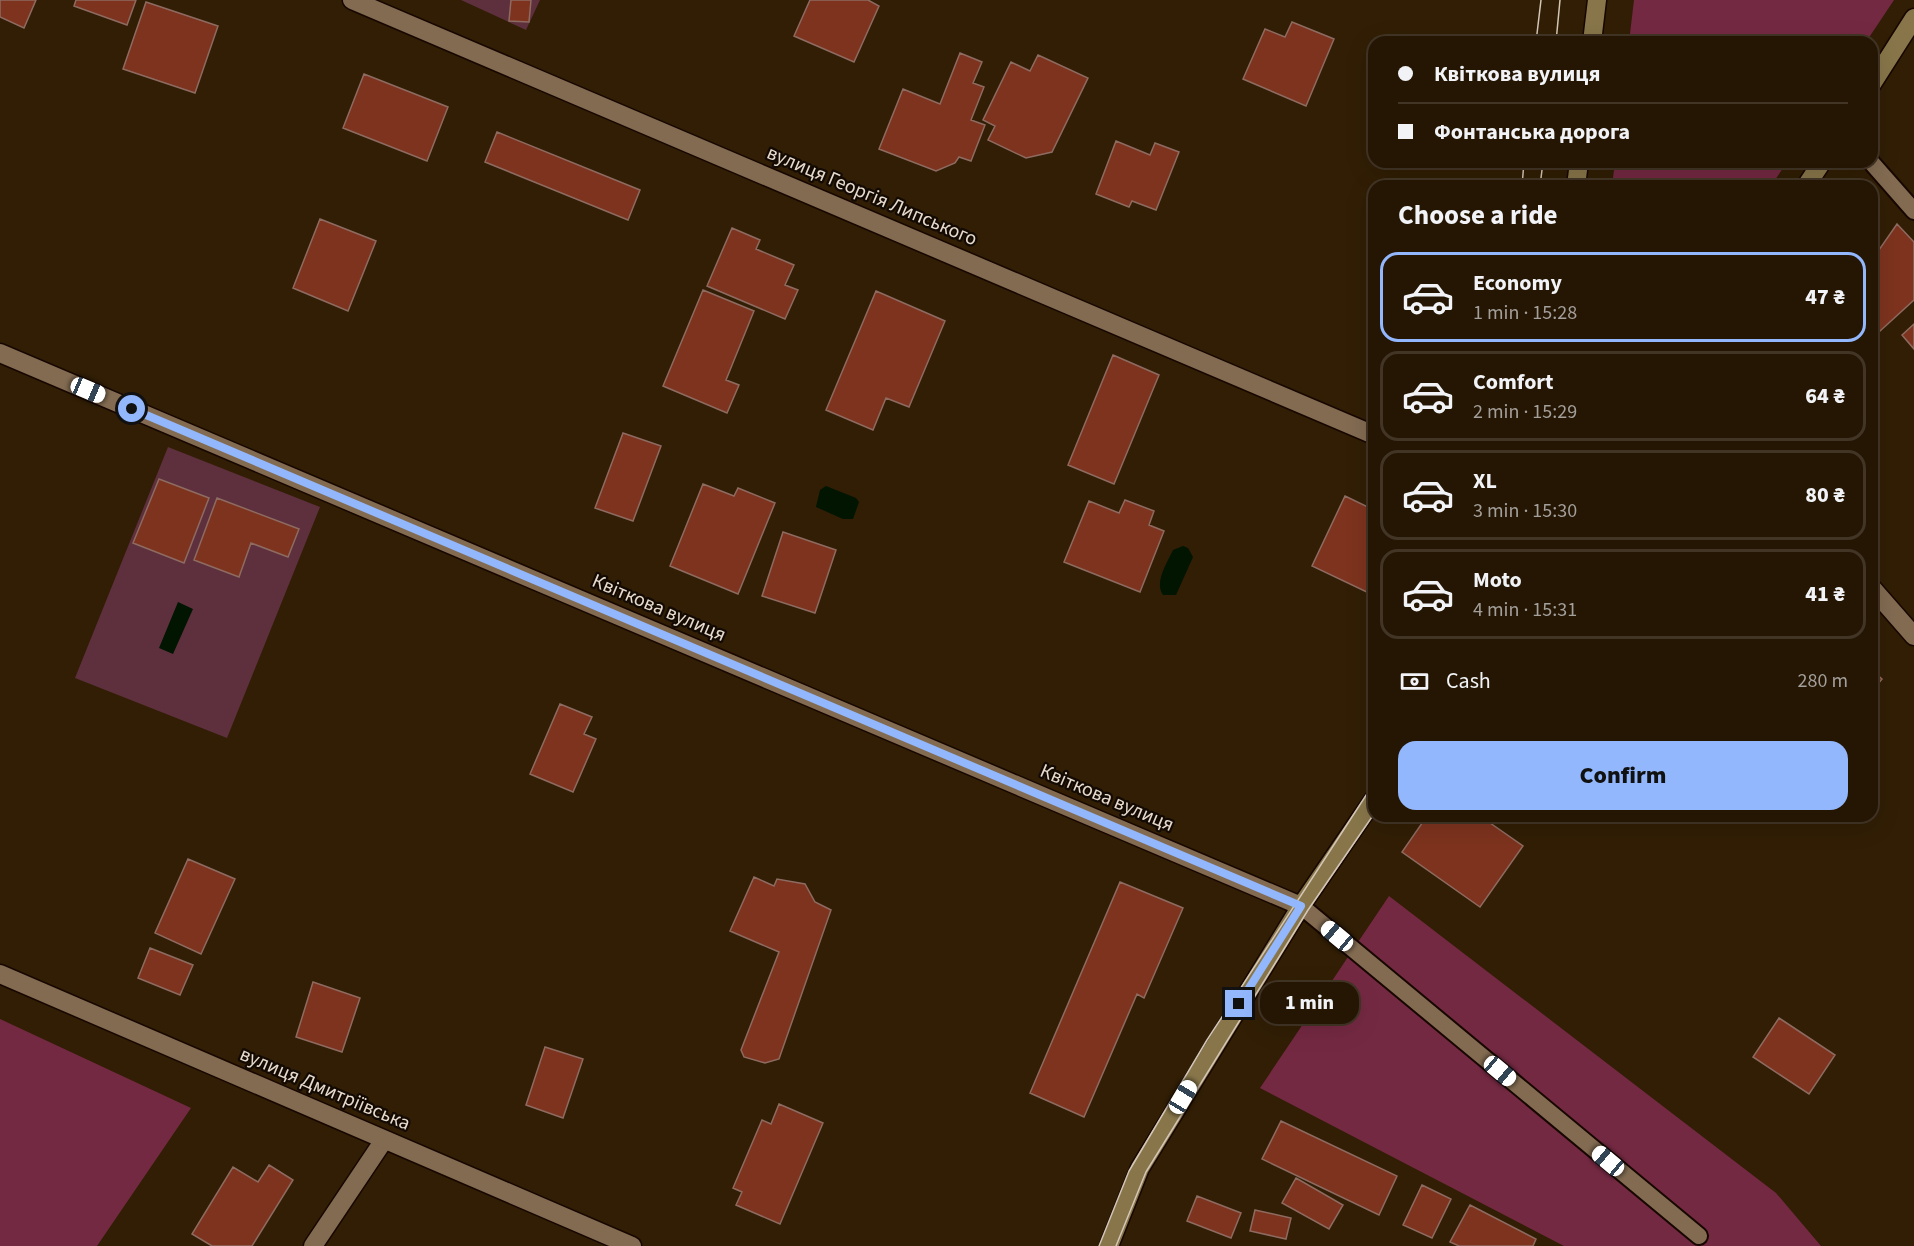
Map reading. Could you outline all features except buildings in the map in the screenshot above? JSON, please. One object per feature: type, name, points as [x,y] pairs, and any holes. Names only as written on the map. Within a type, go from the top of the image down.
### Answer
[{"type":"main road","points":[[1593,36],[1597,0]]},
{"type":"main road","points":[[1878,75],[1914,18]]},
{"type":"main road","points":[[1109,1246],[1140,1168],[1301,906],[1368,808]]},
{"type":"street","name":"вулиця Георгія Липського","points":[[352,0],[1368,432]]},
{"type":"street","name":"Квіткова вулиця","points":[[0,353],[1301,906]]},
{"type":"street","points":[[1878,595],[1914,636]]},
{"type":"street","name":"вулиця Дмитріївська","points":[[0,974],[632,1246]]},
{"type":"street","points":[[313,1246],[384,1140]]},
{"type":"lane","points":[[1877,168],[1914,211]]},
{"type":"lane","points":[[1301,906],[1699,1236]]},
{"type":"shaded area","points":[[461,0],[540,0],[526,30]]},
{"type":"shaded area","points":[[1634,0],[1894,0],[1870,36],[1630,36]]},
{"type":"shaded area","points":[[1614,168],[1783,168],[1775,180],[1613,180]]},
{"type":"shaded area","points":[[168,447],[320,507],[227,738],[75,678]]},
{"type":"shaded area","points":[[826,486],[856,498],[859,502],[853,519],[843,519],[816,507],[820,490]]},
{"type":"shaded area","points":[[1183,546],[1188,548],[1193,557],[1176,595],[1163,595],[1160,584],[1162,572],[1173,550]]},
{"type":"shaded area","points":[[178,602],[193,609],[173,654],[159,648]]},
{"type":"shaded area","points":[[1389,896],[1776,1193],[1821,1246],[1564,1246],[1260,1088]]},
{"type":"shaded area","points":[[0,1019],[191,1108],[97,1246],[0,1246]]},
{"type":"tram line","points":[[1537,36],[1541,0]]},
{"type":"tram line","points":[[1557,36],[1560,0]]},
{"type":"tram line","points":[[1522,180],[1524,168]]},
{"type":"tram line","points":[[1541,180],[1542,168]]},
{"type":"tram line","points":[[1099,1246],[1129,1171],[1207,1040],[1368,792]]},
{"type":"tram line","points":[[1116,1246],[1146,1172],[1308,910],[1368,822]]},
{"type":"route","points":[[132,409],[1301,906],[1239,1004]]}]
